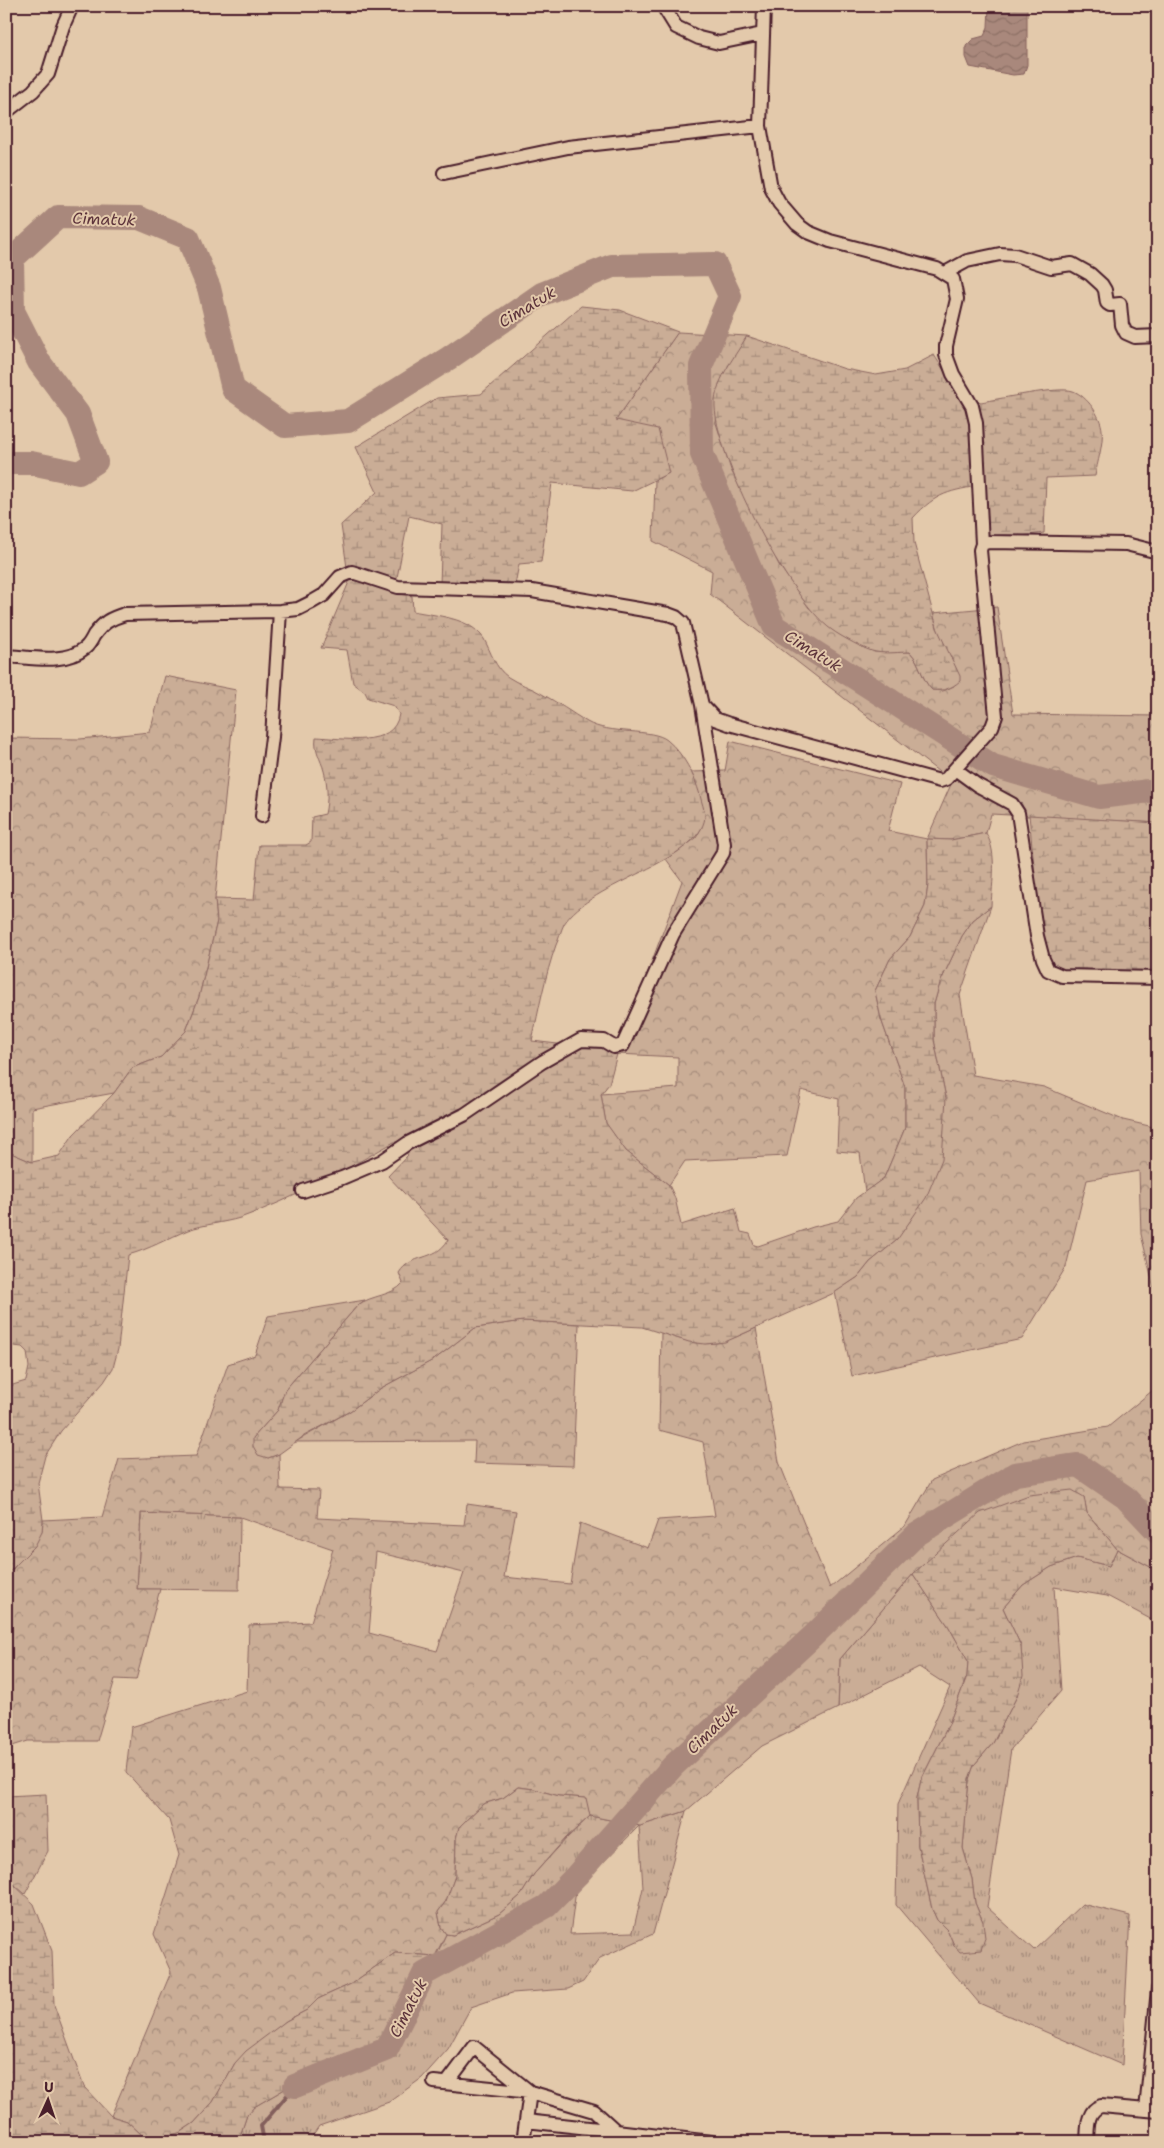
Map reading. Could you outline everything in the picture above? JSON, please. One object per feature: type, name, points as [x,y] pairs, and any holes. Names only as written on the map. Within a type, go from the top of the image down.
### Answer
[{"type":"street","points":[[6,112],[33,91],[48,74],[63,26],[72,6]]},
{"type":"street","points":[[663,6],[676,27],[699,38],[719,44],[762,34]]},
{"type":"street","points":[[702,705],[715,719],[729,724],[940,782],[946,778],[992,727],[996,716],[980,550],[982,544],[976,423],[972,406],[953,374],[946,355],[946,346],[957,299],[953,279],[937,269],[830,241],[808,232],[797,224],[780,203],[771,188],[760,126],[764,6]]},
{"type":"street","points":[[444,173],[568,147],[760,126]]},
{"type":"street","points":[[945,273],[967,261],[1000,254],[1015,255],[1051,267],[1072,264],[1090,274],[1102,285],[1106,290],[1107,303],[1110,305],[1120,304],[1122,325],[1126,333],[1136,337],[1158,336]]},
{"type":"street","points":[[982,544],[988,542],[1126,544],[1158,552]]},
{"type":"street","points":[[6,656],[54,658],[73,654],[86,648],[99,629],[110,618],[125,614],[280,612],[298,609],[324,595],[340,577],[352,572],[398,587],[532,591],[668,614],[676,617],[683,623],[702,705],[724,844],[723,853],[673,934],[623,1044],[614,1047],[604,1041],[581,1040],[542,1062],[464,1115],[408,1143],[382,1161],[342,1178],[303,1191]]},
{"type":"street","points":[[262,816],[272,737],[280,612]]},
{"type":"street","points":[[957,766],[977,785],[1012,804],[1018,813],[1037,936],[1048,970],[1062,976],[1158,978]]},
{"type":"street","points":[[1087,2142],[1090,2116],[1094,2108],[1101,2106],[1152,2111],[1158,1989]]},
{"type":"street","points":[[447,2083],[474,2047],[530,2092]]},
{"type":"street","points":[[434,2082],[530,2092],[594,2111],[616,2136]]},
{"type":"street","points":[[523,2142],[530,2092]]},
{"type":"street","points":[[526,2120],[616,2136],[711,2142]]},
{"type":"green space","points":[[581,306],[620,310],[678,332],[616,420],[658,429],[669,473],[632,491],[552,483],[541,562],[519,564],[514,590],[440,585],[442,524],[409,516],[394,593],[412,596],[413,611],[442,616],[470,626],[484,639],[497,664],[508,677],[548,697],[587,722],[607,729],[651,734],[667,740],[688,765],[700,795],[705,817],[699,833],[685,847],[597,895],[578,909],[564,924],[542,992],[532,1041],[583,1047],[607,1046],[617,1054],[609,1084],[601,1094],[606,1123],[626,1151],[669,1185],[675,1198],[681,1225],[735,1208],[741,1232],[750,1234],[754,1245],[758,1246],[813,1227],[838,1221],[856,1198],[884,1178],[905,1128],[905,1087],[881,1019],[875,991],[890,959],[910,937],[925,906],[928,885],[927,839],[951,840],[986,833],[990,841],[993,859],[991,906],[973,920],[962,936],[940,983],[934,1004],[934,1040],[946,1098],[942,1159],[926,1198],[897,1240],[870,1262],[858,1277],[834,1293],[725,1342],[705,1344],[689,1342],[642,1327],[523,1321],[475,1328],[435,1359],[381,1388],[350,1411],[304,1436],[279,1454],[268,1458],[258,1455],[253,1446],[253,1438],[278,1410],[285,1390],[358,1305],[369,1299],[394,1291],[403,1283],[399,1273],[404,1267],[410,1262],[437,1252],[448,1240],[388,1176],[408,1155],[399,1142],[394,1142],[280,1202],[240,1218],[188,1230],[128,1255],[118,1349],[113,1368],[104,1382],[61,1431],[45,1456],[38,1483],[43,1520],[42,1532],[35,1546],[6,1575],[6,1387],[26,1381],[29,1367],[27,1352],[22,1347],[6,1345],[6,1151],[32,1162],[59,1156],[73,1135],[114,1093],[132,1068],[161,1057],[186,1031],[199,997],[217,921],[215,899],[254,900],[259,845],[306,845],[311,842],[312,817],[325,814],[326,782],[317,751],[316,737],[365,739],[377,737],[388,732],[395,725],[399,714],[394,706],[368,698],[365,692],[353,683],[347,650],[321,648],[349,582],[341,525],[377,492],[356,447],[437,398],[481,394]]},
{"type":"green space","points":[[678,332],[747,336],[719,384],[716,423],[731,470],[779,565],[809,608],[874,652],[910,652],[917,661],[928,686],[932,690],[943,691],[954,686],[933,613],[997,607],[1013,714],[1158,716],[1158,823],[991,814],[986,833],[951,840],[927,839],[952,782],[710,594],[712,571],[653,541],[655,480],[669,473],[616,420]]},
{"type":"green space","points":[[747,336],[845,369],[876,375],[905,370],[934,355],[959,390],[981,402],[1042,391],[1066,390],[1073,391],[1083,397],[1096,413],[1101,425],[1102,435],[1095,476],[1046,478],[1044,533],[988,540],[983,485],[945,494],[929,503],[913,518],[914,543],[937,628],[960,676],[960,681],[950,688],[932,690],[925,681],[917,661],[910,652],[884,653],[872,651],[832,630],[815,614],[795,589],[775,558],[739,488],[717,424],[716,392],[728,367]]},
{"type":"green space","points":[[165,676],[236,690],[215,899],[217,921],[199,997],[186,1031],[161,1057],[132,1068],[114,1093],[32,1108],[32,1162],[6,1151],[6,738],[80,739],[150,732]]},
{"type":"green space","points":[[730,741],[900,784],[888,831],[927,839],[928,885],[925,906],[910,937],[890,959],[875,991],[881,1019],[905,1087],[905,1128],[884,1178],[865,1192],[860,1153],[837,1151],[839,1099],[801,1090],[787,1156],[685,1161],[669,1185],[626,1151],[606,1124],[601,1094],[678,1088],[678,1057],[617,1054],[682,881],[666,859],[696,838],[702,827],[696,782],[691,772],[725,771]]},
{"type":"green space","points":[[1029,815],[1158,823],[1158,969],[1150,975],[1062,976],[1043,958]]},
{"type":"green space","points":[[991,906],[960,995],[973,1075],[1044,1087],[1123,1120],[1158,1128],[1158,1305],[1141,1234],[1139,1171],[1087,1180],[1066,1267],[1022,1339],[852,1376],[835,1292],[858,1277],[870,1262],[897,1240],[946,1098],[934,1040],[934,1004],[940,983],[962,936],[973,920]]},
{"type":"green space","points":[[365,1300],[358,1305],[285,1390],[278,1410],[253,1438],[268,1458],[279,1454],[280,1489],[319,1490],[317,1518],[464,1525],[467,1504],[516,1511],[504,1577],[570,1584],[580,1523],[648,1548],[658,1520],[715,1516],[703,1442],[659,1430],[661,1333],[689,1341],[709,1344],[729,1339],[756,1328],[779,1462],[830,1588],[905,1526],[932,1480],[1023,1441],[1108,1427],[1158,1386],[1158,1571],[1117,1549],[1087,1513],[1084,1497],[945,1546],[913,1574],[840,1659],[838,1708],[762,1746],[686,1811],[640,1826],[590,1816],[585,1798],[559,1796],[518,1787],[503,1798],[483,1804],[459,1827],[456,1839],[455,1876],[446,1901],[438,1912],[441,1927],[446,1934],[435,1956],[395,1953],[351,1984],[318,1999],[307,2010],[286,2021],[235,2063],[213,2102],[194,2123],[179,2133],[152,2140],[144,2137],[127,2121],[111,2116],[171,1972],[154,1934],[179,1855],[169,1820],[126,1772],[131,1727],[247,1691],[249,1625],[311,1622],[333,1549],[240,1517],[141,1513],[137,1589],[160,1589],[136,1680],[115,1679],[97,1741],[28,1741],[6,1748],[6,1575],[10,1573],[42,1532],[43,1520],[102,1517],[119,1459],[196,1456],[228,1364],[255,1355],[268,1316]],"holes":[[[376,1552],[464,1573],[437,1651],[369,1633]]]},
{"type":"green space","points":[[523,1321],[579,1324],[573,1466],[474,1463],[475,1441],[295,1442],[350,1411],[381,1388],[435,1359],[475,1328]]},
{"type":"green space","points":[[1072,1490],[1084,1497],[1087,1513],[1117,1549],[1109,1566],[1077,1558],[1051,1567],[1023,1585],[1003,1608],[1021,1646],[1023,1676],[1017,1696],[993,1743],[974,1765],[969,1779],[963,1848],[972,1879],[975,1903],[983,1922],[985,1938],[981,1950],[960,1952],[954,1945],[948,1931],[937,1920],[932,1909],[918,1846],[917,1798],[921,1780],[949,1724],[967,1676],[968,1661],[949,1627],[913,1574],[980,1513],[1029,1495]]},
{"type":"green space","points":[[141,1513],[240,1517],[239,1590],[137,1589]]},
{"type":"green space","points":[[1117,1549],[1158,1571],[1158,1623],[1107,1596],[1054,1587],[1061,1691],[1011,1749],[987,1907],[1034,1950],[1082,1904],[1130,1916],[1122,2065],[979,2003],[896,1905],[898,1804],[950,1687],[919,1667],[838,1708],[840,1659],[913,1574],[949,1627],[968,1661],[967,1676],[949,1724],[921,1780],[917,1798],[918,1846],[932,1909],[937,1920],[948,1931],[954,1945],[983,1922],[975,1903],[972,1879],[963,1848],[969,1779],[974,1765],[993,1743],[1017,1696],[1021,1646],[1003,1608],[1023,1585],[1051,1567],[1077,1558],[1109,1566]]},
{"type":"green space","points":[[518,1787],[559,1796],[586,1798],[590,1816],[566,1838],[534,1874],[521,1895],[499,1914],[453,1935],[446,1934],[441,1927],[438,1912],[446,1901],[455,1876],[456,1839],[459,1827],[483,1804],[503,1798]]},
{"type":"green space","points":[[46,1794],[48,1851],[25,1894],[6,1877],[6,1796]]},
{"type":"green space","points":[[686,1811],[653,1934],[600,1958],[583,1982],[568,1989],[512,1993],[471,2007],[448,2049],[422,2078],[389,2102],[319,2126],[308,2142],[238,2142],[247,2115],[254,2107],[312,2073],[356,2056],[385,2039],[395,2023],[408,1988],[432,1965],[446,1934],[453,1935],[499,1914],[521,1895],[534,1874],[590,1816],[640,1826]],"holes":[[[639,1826],[643,1888],[633,1932],[570,1934],[576,1890]]]},
{"type":"green space","points":[[6,1877],[34,1904],[52,1951],[54,2005],[84,2087],[111,2116],[127,2121],[144,2137],[152,2140],[179,2133],[194,2123],[213,2102],[235,2063],[246,2051],[286,2021],[307,2010],[318,1999],[351,1984],[395,1953],[435,1956],[432,1965],[408,1988],[395,2023],[385,2039],[356,2056],[312,2073],[254,2107],[247,2115],[238,2142],[6,2142]]},
{"type":"water","points":[[989,6],[1027,6],[1027,65],[1024,74],[1013,75],[970,67],[966,57],[966,46],[973,39],[984,36],[988,27]]},
{"type":"waterway","name":"Cimatuk","points":[[6,463],[31,463],[79,473],[96,462],[78,414],[39,362],[13,311],[12,259],[58,217],[139,218],[188,238],[209,288],[233,389],[285,426],[348,421],[449,358],[542,294],[612,266],[715,264],[730,296],[701,366],[702,454],[774,626],[993,766],[1099,797],[1158,790]]},
{"type":"waterway","name":"Cimatuk","points":[[295,2086],[387,2049],[424,1974],[547,1906],[577,1875],[673,1766],[812,1637],[916,1535],[1015,1474],[1078,1465],[1125,1497],[1158,1532]]},
{"type":"waterway","points":[[264,2142],[261,2126],[295,2086]]}]
